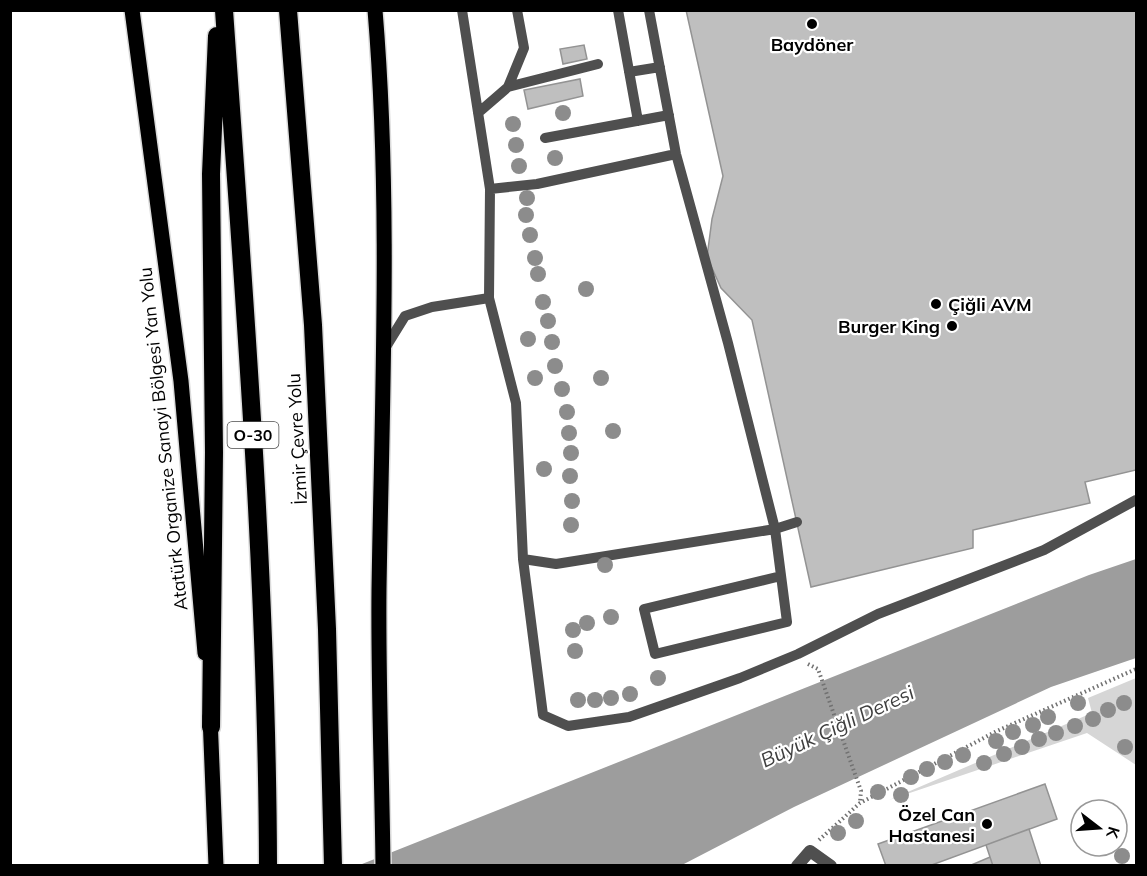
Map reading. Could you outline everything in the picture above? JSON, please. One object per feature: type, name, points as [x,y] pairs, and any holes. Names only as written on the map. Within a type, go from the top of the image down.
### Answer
[{"type":"highway","points":[[211,727],[214,440],[211,174],[218,10]]},
{"type":"highway","name":"O-30","points":[[224,10],[246,306],[263,617],[268,863]]},
{"type":"highway","name":"İzmir Çevre Yolu","points":[[288,10],[313,325],[326,617],[333,866]]},
{"type":"main road","name":"Atatürk Organize Sanayi Bölgesi Yan Yolu","points":[[132,10],[181,381],[211,727],[216,866]]},
{"type":"main road","points":[[375,10],[382,95],[384,350],[379,594],[383,866]]},
{"type":"street","points":[[797,866],[810,851],[831,866]]},
{"type":"lane","points":[[140,10],[140,80]]},
{"type":"lane","points":[[462,10],[490,189],[489,298],[516,404],[523,559],[543,716],[568,726],[629,717],[740,678],[798,654],[878,614],[1044,550],[1137,500]]},
{"type":"lane","points":[[508,87],[524,48],[517,10]]},
{"type":"lane","points":[[618,10],[638,121]]},
{"type":"lane","points":[[649,10],[676,154],[728,344],[775,530],[781,576],[787,622],[655,654],[644,609],[781,576]]},
{"type":"lane","points":[[478,113],[508,87],[598,64]]},
{"type":"lane","points":[[629,72],[660,67]]},
{"type":"lane","points":[[545,138],[669,115]]},
{"type":"lane","points":[[490,189],[537,184],[676,154]]},
{"type":"lane","points":[[384,350],[405,316],[432,307],[489,298]]},
{"type":"lane","points":[[523,559],[556,564],[775,530],[797,522]]},
{"type":"path","points":[[818,669],[861,791],[860,803]]},
{"type":"path","points":[[810,851],[860,803],[998,731],[1137,669]]},
{"type":"shaded area","points":[[1136,678],[1136,765],[1087,733],[889,800],[1092,713],[1088,698]]},
{"type":"water","name":"Büyük Çiğli Deresi","points":[[1136,559],[1136,658],[1051,687],[794,807],[682,865],[357,866],[1089,575]]},
{"type":"building","name":"Çiğli AVM","points":[[686,10],[1136,10],[1136,470],[1085,482],[1090,503],[973,530],[973,548],[811,587],[752,320],[721,288],[707,257],[712,219],[723,176]]},
{"type":"building","points":[[584,45],[587,59],[563,64],[560,49]]},
{"type":"building","points":[[580,79],[583,96],[528,109],[524,90]]},
{"type":"building","name":"Özel Can Hastanesi","points":[[1045,784],[1057,819],[929,866],[886,866],[878,844]]},
{"type":"building","points":[[1029,829],[1041,866],[993,866],[986,845]]},
{"type":"building","points":[[990,857],[993,866],[969,866]]},
{"type":"place","name":"Baydöner","points":[[812,24]]},
{"type":"place","name":"Çiğli AVM","points":[[936,304]]},
{"type":"place","name":"Burger King","points":[[952,326]]},
{"type":"place","name":"Özel Can Hastanesi","points":[[987,824]]}]
